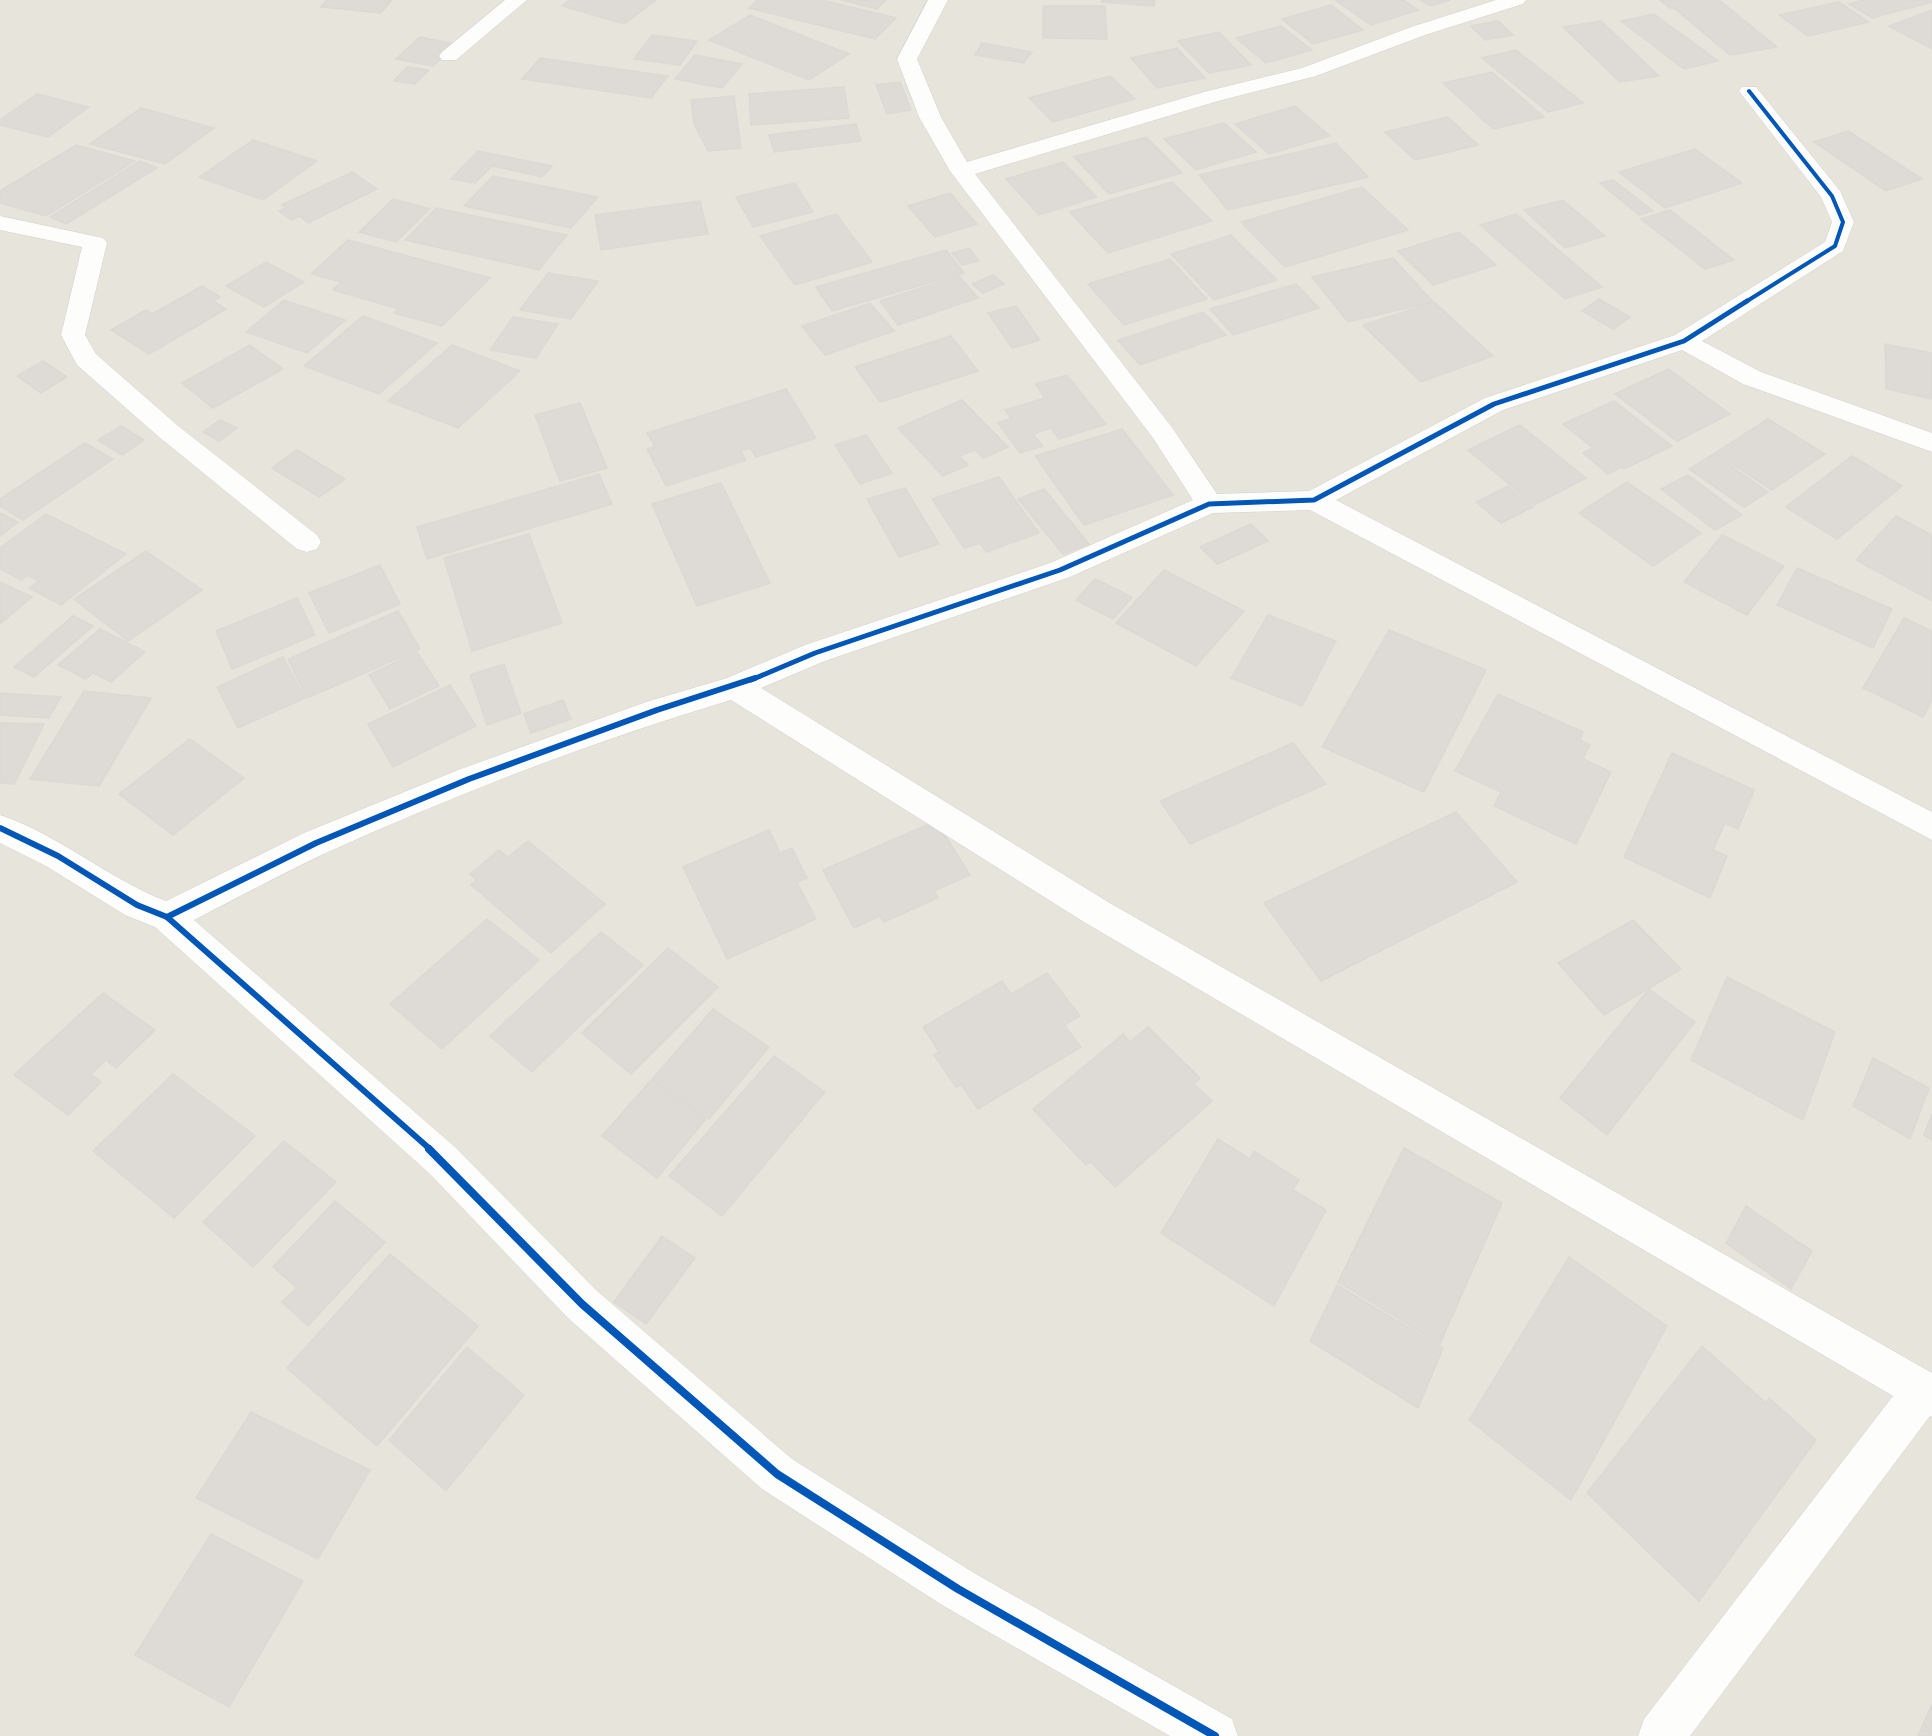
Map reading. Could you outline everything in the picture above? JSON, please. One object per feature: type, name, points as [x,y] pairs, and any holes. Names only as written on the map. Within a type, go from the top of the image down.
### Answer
[{"type":"street","points":[[449,56],[517,0]]},
{"type":"street","points":[[938,0],[907,59],[930,117],[961,171],[1162,432],[1209,504]]},
{"type":"street","points":[[961,171],[1211,96],[1309,72],[1418,31],[1516,0]]},
{"type":"street","points":[[167,917],[316,843],[469,779],[657,710],[735,687],[815,653],[1060,570],[1209,504],[1314,500],[1494,404],[1684,341],[1835,246],[1843,222],[1833,196],[1749,91]]},
{"type":"street","points":[[0,223],[95,243],[73,335],[86,359],[168,431],[308,542]]},
{"type":"street","points":[[1684,341],[1752,378],[1932,443]]},
{"type":"street","points":[[1314,500],[1932,827]]},
{"type":"street","points":[[735,687],[1096,912],[1927,1394],[1661,1736]]},
{"type":"street","points":[[0,828],[58,856],[137,905],[167,917],[442,1160],[582,1304],[777,1474],[958,1589],[1215,1736]]},
{"type":"shaded area","points":[[0,0],[1932,0],[1932,1736],[0,1736]]},
{"type":"building","points":[[327,0],[392,0],[381,13],[321,7]]},
{"type":"building","points":[[570,0],[656,0],[624,24],[562,6]]},
{"type":"building","points":[[757,0],[822,0],[896,18],[875,39],[749,8]]},
{"type":"building","points":[[841,0],[886,0],[877,9]]},
{"type":"building","points":[[1102,0],[1155,0],[1154,6],[1101,2]]},
{"type":"building","points":[[1335,0],[1404,0],[1418,10],[1371,25]]},
{"type":"building","points":[[1420,0],[1450,0],[1430,6]]},
{"type":"building","points":[[1660,0],[1719,0],[1777,47],[1730,55],[1674,8],[1670,8]]},
{"type":"building","points":[[1863,0],[1930,0],[1932,2],[1872,18],[1849,4]]},
{"type":"building","points":[[1839,2],[1869,22],[1808,36],[1779,15]]},
{"type":"building","points":[[1331,5],[1363,30],[1313,44],[1282,19]]},
{"type":"building","points":[[1043,6],[1105,6],[1107,39],[1043,38]]},
{"type":"building","points":[[1932,10],[1932,49],[1889,26]]},
{"type":"building","points":[[1654,14],[1718,61],[1684,69],[1621,21]]},
{"type":"building","points":[[750,15],[849,54],[809,80],[709,40]]},
{"type":"building","points":[[1498,21],[1513,35],[1485,40],[1471,26]]},
{"type":"building","points":[[1601,21],[1659,76],[1620,82],[1563,27]]},
{"type":"building","points":[[1281,26],[1312,50],[1266,63],[1236,38]]},
{"type":"building","points":[[1219,32],[1251,65],[1209,73],[1178,41]]},
{"type":"building","points":[[652,35],[697,41],[680,65],[634,59]]},
{"type":"building","points":[[420,37],[456,44],[433,66],[396,59]]},
{"type":"building","points":[[982,43],[1032,52],[1024,63],[975,55]]},
{"type":"building","points":[[1177,48],[1205,78],[1157,88],[1131,58]]},
{"type":"building","points":[[1516,50],[1583,103],[1548,112],[1482,58]]},
{"type":"building","points":[[695,55],[742,64],[722,88],[675,79]]},
{"type":"building","points":[[540,58],[668,76],[651,98],[522,79]]},
{"type":"building","points":[[407,67],[429,70],[415,84],[394,81]]},
{"type":"building","points":[[1492,72],[1544,117],[1493,129],[1443,83]]},
{"type":"building","points":[[1110,76],[1135,99],[1053,122],[1029,98]]},
{"type":"building","points":[[900,82],[911,110],[887,114],[876,85]]},
{"type":"building","points":[[844,87],[849,118],[751,125],[749,94]]},
{"type":"building","points":[[37,94],[89,107],[48,137],[0,125],[0,120]]},
{"type":"building","points":[[734,96],[741,148],[708,151],[694,124],[691,100]]},
{"type":"building","points":[[1295,106],[1330,136],[1269,154],[1235,124]]},
{"type":"building","points":[[141,108],[214,128],[165,164],[90,144]]},
{"type":"building","points":[[1448,117],[1478,145],[1415,160],[1385,132]]},
{"type":"building","points":[[1224,123],[1256,152],[1196,170],[1164,139]]},
{"type":"building","points":[[856,124],[861,141],[774,152],[769,135]]},
{"type":"building","points":[[1848,131],[1922,179],[1886,191],[1814,142]]},
{"type":"building","points":[[1146,137],[1182,173],[1109,194],[1074,157]]},
{"type":"building","points":[[253,140],[317,161],[263,200],[199,177]]},
{"type":"building","points":[[1336,143],[1368,177],[1228,210],[1199,175]]},
{"type":"building","points":[[76,145],[135,161],[46,216],[0,203],[0,191]]},
{"type":"building","points":[[1695,149],[1742,183],[1665,208],[1619,172]]},
{"type":"building","points":[[478,151],[552,166],[542,177],[492,166],[475,183],[451,179]]},
{"type":"building","points":[[140,161],[157,168],[66,224],[50,217]]},
{"type":"building","points":[[1063,162],[1097,197],[1039,215],[1006,179]]},
{"type":"building","points":[[352,172],[377,189],[308,223],[300,216],[291,220],[279,211],[286,208],[282,205]]},
{"type":"building","points":[[493,176],[598,197],[571,228],[464,206]]},
{"type":"building","points":[[1613,180],[1653,211],[1639,215],[1600,183]]},
{"type":"building","points":[[1172,182],[1212,221],[1108,253],[1070,212]]},
{"type":"building","points":[[795,183],[813,212],[753,227],[736,197]]},
{"type":"building","points":[[1362,187],[1408,230],[1285,267],[1241,222]]},
{"type":"building","points":[[950,193],[977,224],[935,237],[908,206]]},
{"type":"building","points":[[393,199],[430,209],[396,242],[359,232]]},
{"type":"building","points":[[1563,200],[1605,236],[1565,248],[1524,210]]},
{"type":"building","points":[[700,201],[708,234],[601,250],[595,215]]},
{"type":"building","points":[[436,208],[567,235],[539,270],[405,240]]},
{"type":"building","points":[[1670,210],[1734,260],[1705,269],[1641,219]]},
{"type":"building","points":[[836,214],[872,262],[795,285],[760,236]]},
{"type":"building","points":[[1516,214],[1602,287],[1565,299],[1480,225]]},
{"type":"building","points":[[1459,232],[1496,265],[1433,285],[1398,251]]},
{"type":"building","points":[[1231,235],[1277,280],[1214,300],[1171,254]]},
{"type":"building","points":[[348,240],[490,278],[442,326],[394,313],[399,309],[333,290],[341,282],[311,274]]},
{"type":"building","points":[[969,248],[979,261],[962,265],[952,253]]},
{"type":"building","points":[[946,250],[964,273],[832,311],[816,287]]},
{"type":"building","points":[[1393,258],[1433,302],[1348,322],[1312,277]]},
{"type":"building","points":[[1170,259],[1207,299],[1124,325],[1088,284]]},
{"type":"building","points":[[266,262],[304,282],[264,307],[226,286]]},
{"type":"building","points":[[548,273],[598,281],[571,319],[520,310]]},
{"type":"building","points":[[993,275],[1004,284],[983,293],[972,284]]},
{"type":"building","points":[[959,276],[978,298],[898,325],[880,301]]},
{"type":"building","points":[[1296,284],[1319,308],[1233,335],[1210,309]]},
{"type":"building","points":[[202,286],[220,297],[213,301],[226,309],[149,354],[111,330],[146,310],[152,314]]},
{"type":"building","points":[[1599,299],[1630,317],[1613,329],[1582,311]]},
{"type":"building","points":[[284,300],[345,320],[307,353],[246,332]]},
{"type":"building","points":[[1434,302],[1493,356],[1421,382],[1363,325]]},
{"type":"building","points":[[870,303],[894,331],[825,355],[802,326]]},
{"type":"building","points":[[1016,306],[1040,340],[1012,348],[988,313]]},
{"type":"building","points":[[1203,312],[1226,335],[1140,365],[1118,340]]},
{"type":"building","points":[[363,316],[437,343],[379,394],[304,366]]},
{"type":"building","points":[[513,317],[558,324],[536,358],[490,350]]},
{"type":"building","points":[[951,336],[978,371],[880,402],[855,367]]},
{"type":"building","points":[[1885,344],[1932,353],[1932,399],[1886,389]]},
{"type":"building","points":[[250,345],[283,369],[213,408],[182,383]]},
{"type":"building","points":[[452,345],[520,371],[458,428],[388,401]]},
{"type":"building","points":[[43,361],[67,377],[41,393],[17,376]]},
{"type":"building","points":[[1668,369],[1730,414],[1677,441],[1615,394]]},
{"type":"building","points":[[1067,375],[1106,424],[1059,439],[1051,428],[1033,434],[1043,446],[1020,453],[998,423],[1011,418],[1005,410],[1045,398],[1035,384]]},
{"type":"building","points":[[786,389],[816,438],[756,457],[750,448],[741,451],[746,460],[666,486],[647,449],[655,447],[647,433]]},
{"type":"building","points":[[962,400],[1008,447],[983,458],[975,450],[959,456],[968,465],[943,476],[898,428]]},
{"type":"building","points":[[1614,401],[1672,446],[1624,469],[1621,467],[1608,474],[1583,453],[1593,448],[1563,424]]},
{"type":"building","points":[[580,403],[607,468],[560,481],[535,415]]},
{"type":"building","points":[[1768,419],[1825,454],[1772,490],[1715,453]]},
{"type":"building","points":[[220,420],[237,428],[219,441],[203,432]]},
{"type":"building","points":[[1520,425],[1586,478],[1534,505],[1468,450]]},
{"type":"building","points":[[121,426],[144,440],[122,455],[98,440]]},
{"type":"building","points":[[1122,429],[1173,495],[1084,525],[1035,456]]},
{"type":"building","points":[[866,435],[892,473],[860,484],[835,445]]},
{"type":"building","points":[[85,443],[113,459],[23,520],[0,506],[0,499]]},
{"type":"building","points":[[297,450],[345,479],[319,497],[272,468]]},
{"type":"building","points":[[1714,454],[1768,492],[1744,507],[1689,469]]},
{"type":"building","points":[[1852,456],[1902,486],[1837,539],[1786,507]]},
{"type":"building","points":[[599,474],[612,504],[427,559],[417,527]]},
{"type":"building","points":[[1688,475],[1742,515],[1715,530],[1661,489]]},
{"type":"building","points":[[999,477],[1039,533],[986,552],[980,543],[964,548],[932,499]]},
{"type":"building","points":[[1627,482],[1701,533],[1653,566],[1579,513]]},
{"type":"building","points":[[721,483],[770,583],[697,606],[652,504]]},
{"type":"building","points":[[1508,486],[1533,507],[1501,523],[1476,502]]},
{"type":"building","points":[[905,488],[939,544],[899,557],[867,499]]},
{"type":"building","points":[[1044,489],[1089,544],[1063,554],[1018,499]]},
{"type":"building","points":[[0,513],[18,522],[0,536]]},
{"type":"building","points":[[46,514],[126,554],[61,605],[29,588],[39,581],[27,575],[21,580],[0,569],[0,548]]},
{"type":"building","points":[[1896,516],[1932,535],[1932,601],[1856,560]]},
{"type":"building","points":[[1251,524],[1268,541],[1217,564],[1200,547]]},
{"type":"building","points":[[529,534],[562,623],[472,651],[444,558]]},
{"type":"building","points":[[1722,535],[1784,566],[1747,615],[1684,582]]},
{"type":"building","points":[[146,551],[202,590],[128,641],[74,599]]},
{"type":"building","points":[[380,565],[400,604],[329,633],[309,593]]},
{"type":"building","points":[[1797,568],[1892,609],[1873,648],[1777,605]]},
{"type":"building","points":[[1164,570],[1244,611],[1196,666],[1116,623]]},
{"type":"building","points":[[1095,579],[1132,597],[1113,619],[1076,600]]},
{"type":"building","points":[[0,582],[32,597],[0,624]]},
{"type":"building","points":[[297,598],[315,635],[232,669],[216,631]]},
{"type":"building","points":[[398,611],[420,649],[307,698],[288,659]]},
{"type":"building","points":[[1268,615],[1336,641],[1302,706],[1231,678]]},
{"type":"building","points":[[73,616],[93,626],[34,677],[14,667]]},
{"type":"building","points":[[1904,618],[1932,631],[1932,700],[1923,717],[1863,688]]},
{"type":"building","points":[[100,629],[145,652],[111,682],[93,673],[86,679],[58,665]]},
{"type":"building","points":[[1389,630],[1486,670],[1424,792],[1322,747]]},
{"type":"building","points":[[417,652],[439,686],[390,709],[369,675]]},
{"type":"building","points":[[283,657],[305,698],[238,728],[217,687]]},
{"type":"building","points":[[504,664],[521,713],[487,725],[470,675]]},
{"type":"building","points":[[450,685],[476,726],[393,767],[368,724]]},
{"type":"building","points":[[84,691],[151,698],[99,786],[30,779]]},
{"type":"building","points":[[0,693],[61,697],[49,718],[0,715]]},
{"type":"building","points":[[1498,694],[1583,732],[1580,740],[1590,745],[1583,759],[1611,772],[1576,844],[1494,806],[1501,792],[1455,771]]},
{"type":"building","points":[[563,700],[571,719],[531,733],[524,714]]},
{"type":"building","points":[[0,723],[44,724],[14,784],[0,783]]},
{"type":"building","points":[[190,739],[244,778],[173,835],[119,794]]},
{"type":"building","points":[[1293,743],[1326,784],[1190,844],[1160,801]]},
{"type":"building","points":[[1672,753],[1754,790],[1738,829],[1725,823],[1713,850],[1727,856],[1710,898],[1624,857]]},
{"type":"building","points":[[1456,812],[1517,882],[1321,981],[1264,903]]},
{"type":"building","points":[[936,821],[970,875],[934,891],[938,898],[884,922],[880,916],[854,928],[823,870]]},
{"type":"building","points":[[769,830],[780,853],[792,848],[807,878],[797,882],[816,919],[727,959],[683,867]]},
{"type":"building","points":[[528,841],[605,904],[551,953],[471,885],[476,880],[470,874],[499,850],[508,857]]},
{"type":"building","points":[[487,919],[539,960],[442,1049],[390,1004]]},
{"type":"building","points":[[1633,920],[1681,969],[1604,1015],[1558,963]]},
{"type":"building","points":[[601,932],[643,965],[532,1072],[490,1036]]},
{"type":"building","points":[[668,948],[718,987],[631,1074],[582,1033]]},
{"type":"building","points":[[1047,973],[1080,1016],[1064,1025],[1081,1047],[978,1109],[961,1085],[956,1087],[934,1055],[939,1052],[923,1027],[1002,981],[1011,994]]},
{"type":"building","points":[[1727,977],[1835,1032],[1803,1120],[1691,1060]]},
{"type":"building","points":[[1649,989],[1695,1022],[1607,1135],[1560,1098]]},
{"type":"building","points":[[103,993],[155,1030],[116,1068],[106,1060],[91,1074],[101,1082],[68,1115],[14,1075]]},
{"type":"building","points":[[713,1009],[769,1047],[709,1119],[652,1079]]},
{"type":"building","points":[[1148,1027],[1200,1078],[1194,1084],[1212,1101],[1115,1187],[1091,1162],[1086,1165],[1033,1109],[1123,1034],[1130,1042]]},
{"type":"building","points":[[774,1056],[825,1092],[722,1216],[669,1176]]},
{"type":"building","points":[[1873,1058],[1929,1088],[1910,1139],[1853,1106]]},
{"type":"building","points":[[173,1074],[255,1136],[174,1218],[93,1151]]},
{"type":"building","points":[[651,1080],[706,1119],[657,1178],[602,1136]]},
{"type":"building","points":[[1932,1114],[1932,1140],[1924,1135]]},
{"type":"building","points":[[1218,1139],[1250,1159],[1254,1151],[1299,1180],[1293,1190],[1326,1210],[1274,1306],[1161,1233]]},
{"type":"building","points":[[284,1141],[336,1182],[253,1267],[203,1222]]},
{"type":"building","points":[[1404,1148],[1502,1203],[1440,1344],[1338,1282]]},
{"type":"building","points":[[335,1201],[385,1242],[308,1326],[282,1302],[297,1288],[273,1267]]},
{"type":"building","points":[[1746,1206],[1812,1251],[1791,1289],[1726,1243]]},
{"type":"building","points":[[662,1236],[695,1258],[646,1324],[614,1302]]},
{"type":"building","points":[[390,1254],[478,1326],[377,1446],[287,1368]]},
{"type":"building","points":[[1569,1257],[1667,1326],[1571,1500],[1469,1420]]},
{"type":"building","points":[[1337,1285],[1443,1348],[1418,1408],[1310,1341]]},
{"type":"building","points":[[1702,1346],[1766,1403],[1769,1398],[1816,1440],[1699,1601],[1587,1493]]},
{"type":"building","points":[[467,1347],[524,1395],[446,1491],[389,1440]]},
{"type":"building","points":[[251,1412],[370,1470],[318,1559],[196,1498]]},
{"type":"building","points":[[211,1534],[303,1581],[229,1707],[135,1655]]},
{"type":"building","points":[[1932,1704],[1932,1736],[1918,1736]]},
{"type":"cycle path","points":[[167,917],[316,843],[469,779],[657,710],[735,687],[815,653],[1060,570],[1209,504],[1314,500],[1494,404],[1684,341],[1835,246],[1843,222],[1832,196],[1749,91]]},
{"type":"cycle path","points":[[0,828],[58,856],[137,905],[167,917],[442,1160],[582,1304],[777,1474],[958,1589],[1215,1736]]}]
